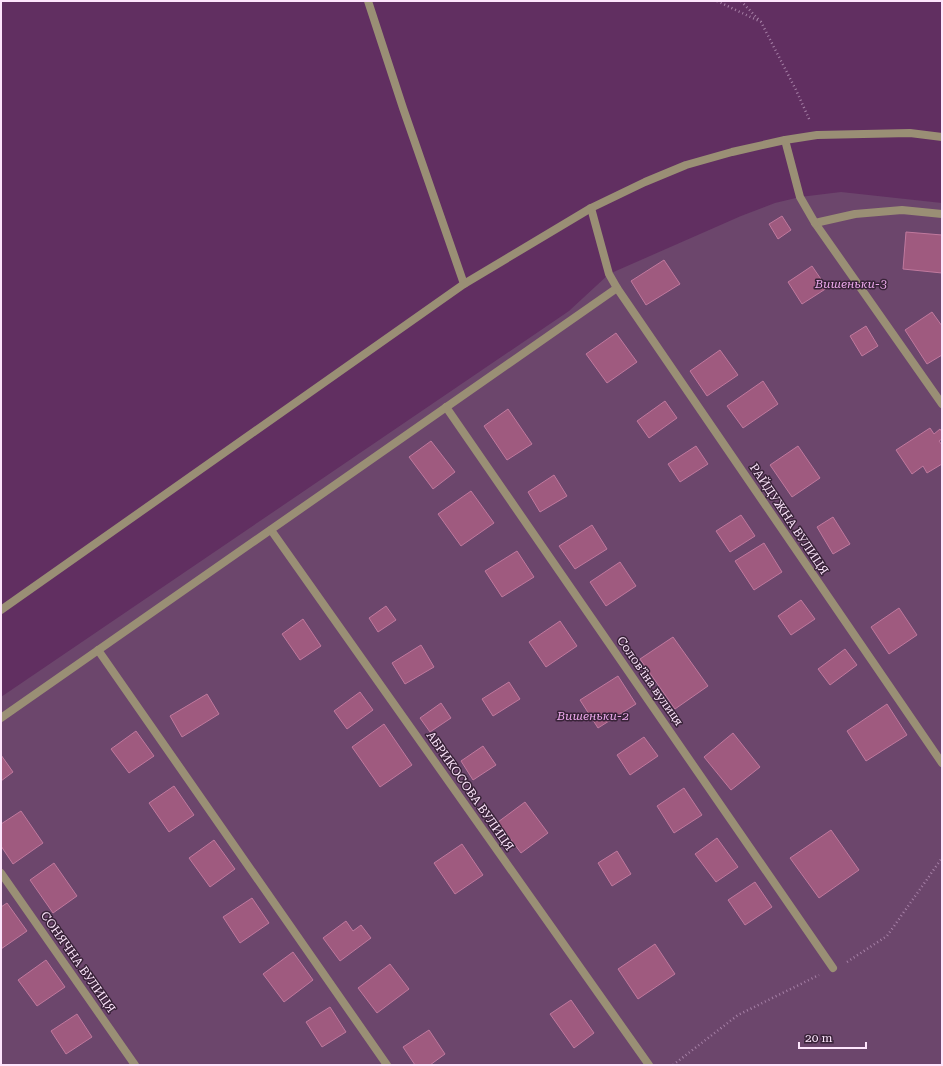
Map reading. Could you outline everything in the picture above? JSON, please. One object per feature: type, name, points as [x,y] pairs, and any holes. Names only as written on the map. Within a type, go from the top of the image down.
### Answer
[{"type":"street","points":[[368,1],[403,108],[464,284]]},
{"type":"street","points":[[1,610],[464,284],[590,208],[645,182],[686,165],[732,152],[785,140],[817,135],[910,133],[942,137]]},
{"type":"street","points":[[785,140],[800,197],[815,223],[942,404]]},
{"type":"street","name":"РАЙДУЖНА ВУЛИЦЯ","points":[[590,208],[609,274],[617,288],[942,763]]},
{"type":"street","points":[[815,223],[855,214],[902,210],[942,214]]},
{"type":"street","points":[[1,718],[617,288]]},
{"type":"street","name":"Соловʼїна вулиця","points":[[446,407],[833,968]]},
{"type":"street","name":"АБРИКОСОВА ВУЛИЦЯ","points":[[271,530],[649,1065]]},
{"type":"street","points":[[98,650],[387,1065]]},
{"type":"street","name":"СОНЯЧНА ВУЛИЦЯ","points":[[1,873],[136,1065]]},
{"type":"path","points":[[717,1],[761,22]]},
{"type":"path","points":[[741,1],[761,22],[817,135]]},
{"type":"green space","name":"Вишеньки-2","points":[[841,192],[942,203],[942,1065],[1,1065],[1,697],[569,311],[609,274],[741,216],[775,203],[800,197]]},
{"type":"building","points":[[782,216],[791,230],[778,239],[769,224]]},
{"type":"building","points":[[906,232],[942,235],[942,273],[903,269]]},
{"type":"building","points":[[664,260],[680,284],[646,305],[631,281]]},
{"type":"building","points":[[812,266],[827,288],[802,304],[788,282]]},
{"type":"building","points":[[932,312],[942,326],[942,355],[927,364],[905,330]]},
{"type":"building","points":[[866,326],[878,346],[862,356],[850,336]]},
{"type":"building","points":[[616,333],[637,362],[607,383],[586,354]]},
{"type":"building","points":[[720,350],[738,375],[707,396],[690,371]]},
{"type":"building","points":[[763,381],[778,404],[743,428],[727,406]]},
{"type":"building","points":[[665,401],[677,418],[649,438],[637,421]]},
{"type":"building","points":[[508,409],[532,444],[507,460],[484,426]]},
{"type":"building","points":[[930,428],[934,434],[940,429],[942,432],[942,439],[939,441],[942,445],[942,464],[927,473],[923,466],[912,474],[896,450]]},
{"type":"building","points":[[431,441],[455,472],[433,489],[409,457]]},
{"type":"building","points":[[696,446],[708,464],[680,482],[668,464]]},
{"type":"building","points":[[798,446],[820,478],[792,497],[770,465]]},
{"type":"building","points":[[554,475],[567,496],[540,512],[528,492]]},
{"type":"building","points":[[471,491],[494,523],[461,546],[438,514]]},
{"type":"building","points":[[741,515],[755,536],[730,552],[716,531]]},
{"type":"building","points":[[833,517],[850,544],[833,554],[817,527]]},
{"type":"building","points":[[592,525],[607,549],[575,569],[559,546]]},
{"type":"building","points":[[764,543],[782,572],[754,590],[735,561]]},
{"type":"building","points":[[517,551],[534,577],[502,597],[485,571]]},
{"type":"building","points":[[620,562],[636,586],[606,606],[590,582]]},
{"type":"building","points":[[801,600],[815,619],[791,635],[778,616]]},
{"type":"building","points":[[386,606],[396,620],[378,632],[369,618]]},
{"type":"building","points":[[899,608],[917,635],[889,654],[871,627]]},
{"type":"building","points":[[303,619],[321,646],[300,660],[282,634]]},
{"type":"building","points":[[560,621],[577,646],[546,667],[529,642]]},
{"type":"building","points":[[673,637],[708,686],[675,709],[640,659]]},
{"type":"building","points":[[421,645],[434,667],[405,684],[392,663]]},
{"type":"building","points":[[845,649],[857,665],[830,685],[818,669]]},
{"type":"building","points":[[618,676],[636,704],[598,728],[580,700]]},
{"type":"building","points":[[509,682],[520,699],[493,716],[482,699]]},
{"type":"building","points":[[360,692],[373,710],[347,729],[334,711]]},
{"type":"building","points":[[207,694],[219,714],[182,737],[170,716]]},
{"type":"building","points":[[441,703],[451,718],[430,732],[420,718]]},
{"type":"building","points":[[887,704],[907,735],[866,761],[847,731]]},
{"type":"building","points":[[384,724],[412,765],[380,787],[352,747]]},
{"type":"building","points":[[136,731],[154,756],[129,773],[111,749]]},
{"type":"building","points":[[733,733],[760,767],[731,790],[704,757]]},
{"type":"building","points":[[644,737],[658,756],[630,775],[617,755]]},
{"type":"building","points":[[483,746],[496,765],[473,780],[461,761]]},
{"type":"building","points":[[1,755],[13,772],[1,781]]},
{"type":"building","points":[[174,786],[194,815],[169,832],[149,803]]},
{"type":"building","points":[[684,788],[702,815],[674,833],[657,806]]},
{"type":"building","points":[[525,802],[548,833],[521,853],[498,822]]},
{"type":"building","points":[[21,811],[43,843],[13,864],[1,846],[1,824]]},
{"type":"building","points":[[831,830],[859,870],[819,898],[790,858]]},
{"type":"building","points":[[717,838],[738,867],[716,882],[695,854]]},
{"type":"building","points":[[214,840],[235,869],[210,887],[189,858]]},
{"type":"building","points":[[462,844],[483,875],[455,894],[434,863]]},
{"type":"building","points":[[617,851],[631,874],[612,886],[598,863]]},
{"type":"building","points":[[54,863],[77,896],[53,913],[30,880]]},
{"type":"building","points":[[755,882],[772,907],[745,925],[728,900]]},
{"type":"building","points":[[252,898],[269,923],[240,943],[223,917]]},
{"type":"building","points":[[7,903],[27,931],[1,949],[1,907]]},
{"type":"building","points":[[346,921],[353,931],[361,925],[371,938],[340,961],[323,938]]},
{"type":"building","points":[[655,944],[675,974],[638,999],[618,969]]},
{"type":"building","points":[[293,952],[313,980],[284,1002],[263,974]]},
{"type":"building","points":[[46,960],[65,987],[37,1006],[18,980]]},
{"type":"building","points":[[390,964],[409,989],[377,1013],[358,988]]},
{"type":"building","points":[[571,1000],[594,1033],[574,1048],[550,1014]]},
{"type":"building","points":[[330,1007],[346,1032],[322,1047],[306,1022]]},
{"type":"building","points":[[77,1014],[92,1037],[66,1054],[51,1031]]},
{"type":"building","points":[[429,1030],[445,1054],[430,1065],[415,1065],[403,1047]]},
{"type":"park label","name":"Вишеньки-3","points":[[851,284]]}]
